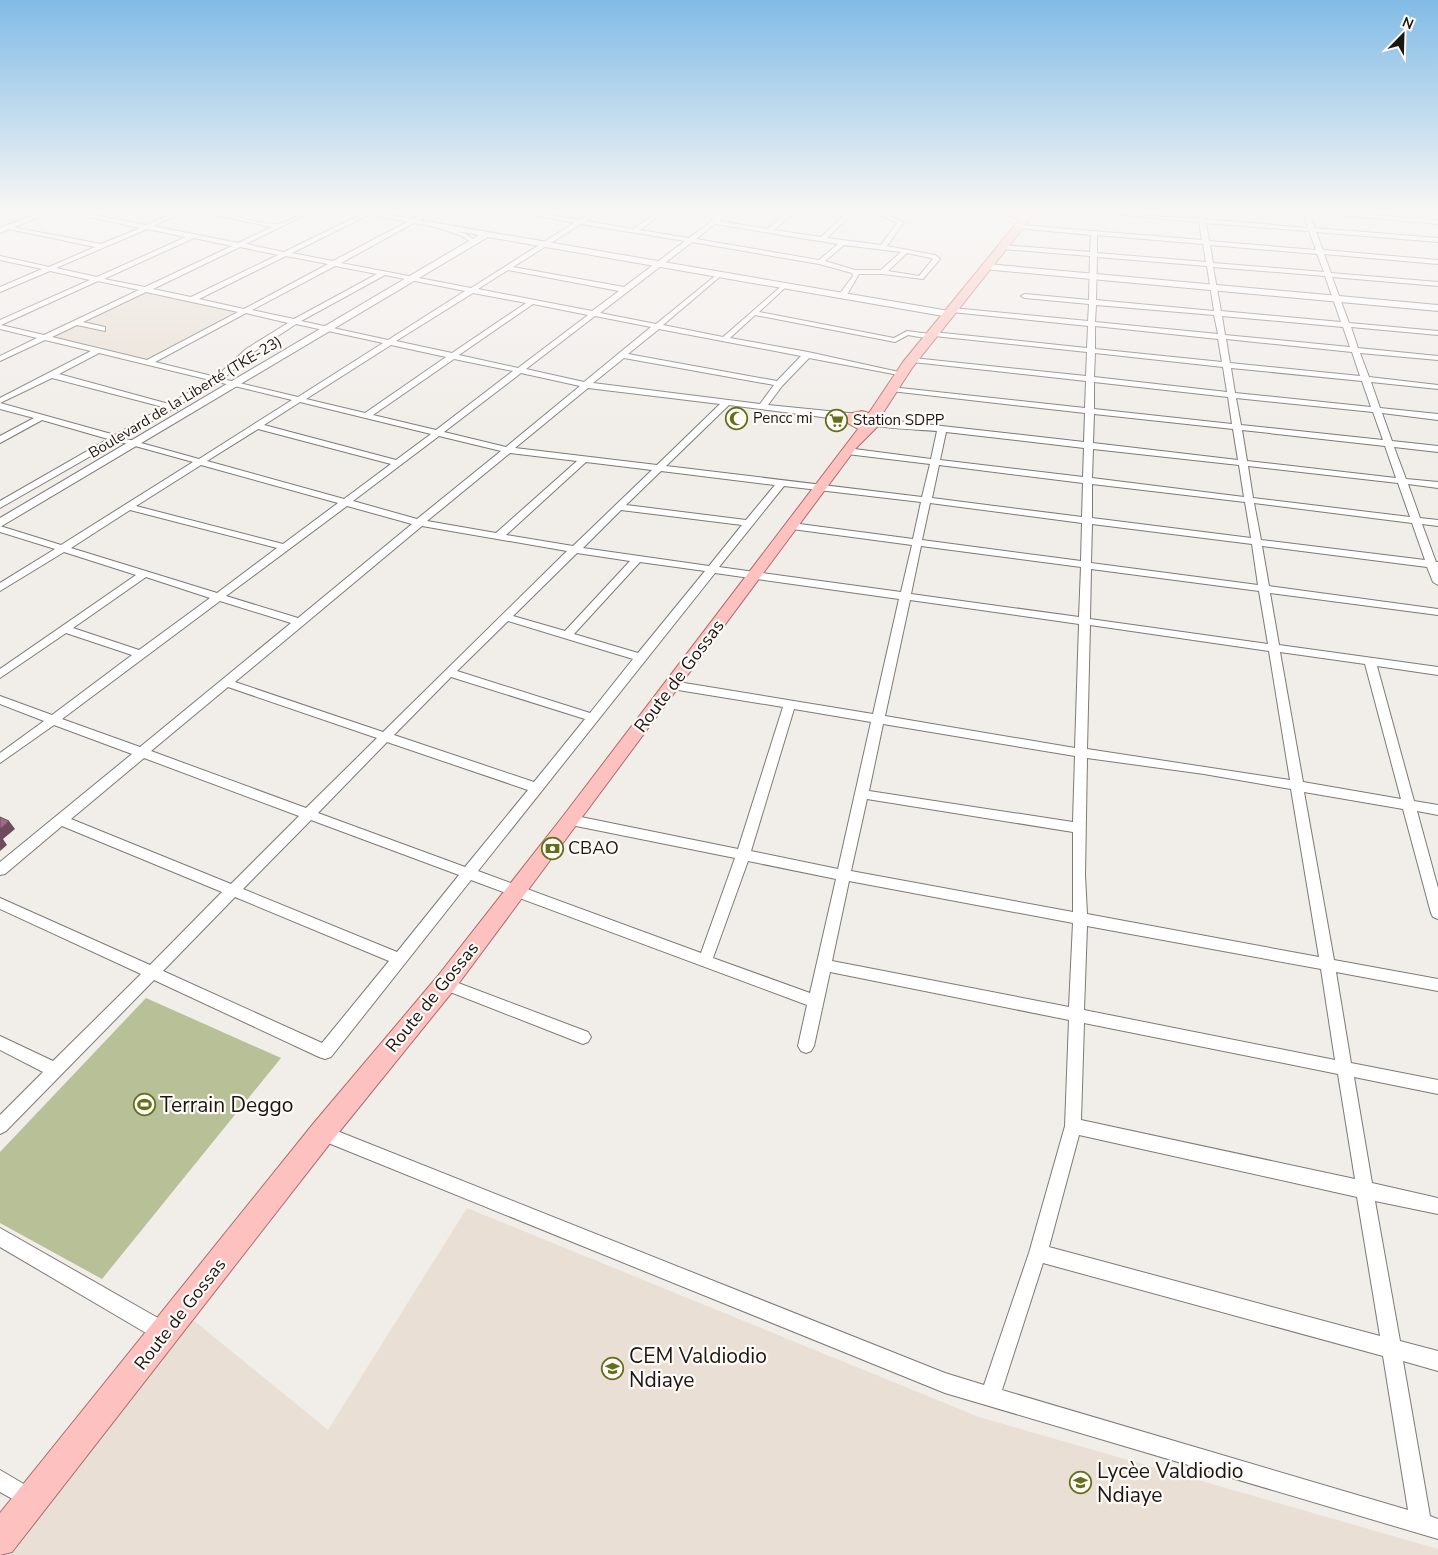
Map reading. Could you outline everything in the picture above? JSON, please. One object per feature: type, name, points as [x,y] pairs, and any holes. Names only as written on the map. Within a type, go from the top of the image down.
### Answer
[{"type":"main road","name":"Route de Gossas","points":[[0,1540],[322,1134],[445,984],[792,526],[861,426],[972,286]]},
{"type":"street","points":[[0,325],[84,286]]},
{"type":"street","points":[[128,286],[331,328],[587,385],[822,414],[861,426],[934,462],[1438,523]]},
{"type":"street","points":[[0,359],[157,286]]},
{"type":"street","points":[[193,299],[220,286]]},
{"type":"street","points":[[149,362],[291,286]]},
{"type":"street","points":[[0,505],[218,379],[240,357],[296,321],[361,286]]},
{"type":"street","name":"Boulevard de la Liberté (TKE-23)","points":[[0,523],[401,286]]},
{"type":"street","points":[[450,286],[904,374]]},
{"type":"street","points":[[0,588],[478,286]]},
{"type":"street","points":[[602,286],[626,290]]},
{"type":"street","points":[[0,759],[398,463],[632,286]]},
{"type":"street","points":[[0,870],[706,286]]},
{"type":"street","points":[[726,338],[784,286]]},
{"type":"street","points":[[788,286],[842,296],[951,312],[1438,358]]},
{"type":"street","points":[[842,296],[851,286]]},
{"type":"street","points":[[990,1397],[1038,1253],[1073,1126],[1080,918],[1078,874],[1093,286]]},
{"type":"street","points":[[1197,286],[1438,308]]},
{"type":"street","points":[[1332,286],[1416,520],[1435,565],[1438,582]]},
{"type":"street","points":[[322,1134],[945,1383],[1430,1527],[1392,1350],[1213,287]]},
{"type":"street","points":[[1025,296],[1093,300],[1438,333]]},
{"type":"street","points":[[368,415],[533,301]]},
{"type":"street","points":[[754,313],[888,340],[895,340],[907,333],[1438,386]]},
{"type":"street","points":[[76,323],[102,329]]},
{"type":"street","points":[[0,325],[508,450],[1088,520],[1435,565]]},
{"type":"street","points":[[0,401],[100,350]]},
{"type":"street","points":[[763,406],[779,384],[808,354]]},
{"type":"street","points":[[622,355],[779,384]]},
{"type":"street","points":[[913,360],[1438,417]]},
{"type":"street","points":[[52,375],[188,412]]},
{"type":"street","points":[[887,394],[1090,411],[1438,449]]},
{"type":"street","points":[[0,1126],[449,672],[726,403]]},
{"type":"street","points":[[0,406],[420,523],[637,559],[1438,671]]},
{"type":"street","points":[[0,440],[42,417]]},
{"type":"street","points":[[861,426],[898,424],[1438,485]]},
{"type":"street","points":[[257,426],[398,463]]},
{"type":"street","points":[[806,1046],[942,429]]},
{"type":"street","points":[[498,537],[583,460]]},
{"type":"street","points":[[0,903],[325,1052],[781,483]]},
{"type":"street","points":[[129,507],[283,547]]},
{"type":"street","points":[[619,507],[749,523]]},
{"type":"street","points":[[792,526],[1438,612]]},
{"type":"street","points":[[0,529],[300,622]]},
{"type":"street","points":[[567,635],[637,559]]},
{"type":"street","points":[[0,674],[144,574]]},
{"type":"street","points":[[507,617],[641,658]]},
{"type":"street","points":[[65,629],[139,654]]},
{"type":"street","points":[[1370,662],[1438,913]]},
{"type":"street","points":[[449,672],[593,718]]},
{"type":"street","points":[[227,683],[537,788]]},
{"type":"street","points":[[672,686],[1082,753],[1204,770],[1297,788],[1438,810]]},
{"type":"street","points":[[0,700],[514,892],[816,1002]]},
{"type":"street","points":[[705,961],[743,855],[789,706]]},
{"type":"street","points":[[861,794],[1080,828]]},
{"type":"street","points":[[61,820],[400,959]]},
{"type":"street","points":[[571,820],[844,875],[1438,985]]},
{"type":"street","points":[[824,965],[1438,1087]]},
{"type":"street","points":[[445,984],[583,1037]]},
{"type":"street","points":[[0,1044],[55,1070]]},
{"type":"street","points":[[1073,1126],[1438,1206]]},
{"type":"street","points":[[0,1237],[165,1333]]},
{"type":"street","points":[[1038,1253],[1438,1361]]},
{"type":"street","points":[[0,1480],[32,1500]]},
{"type":"shaded area","points":[[146,291],[236,311],[145,361],[49,336]]},
{"type":"shaded area","name":"CEM Valdiodio Ndiaye","points":[[467,1208],[979,1417],[1438,1549],[1438,1555],[8,1555],[192,1319],[328,1430]]},
{"type":"green space","name":"Terrain Deggo","points":[[146,998],[281,1058],[102,1279],[0,1223],[0,1152]]},
{"type":"building","points":[[0,817],[9,821],[0,829]]},
{"type":"place","name":"Pencc mi","points":[[737,418]]},
{"type":"place","name":"Station SDPP","points":[[837,420]]},
{"type":"place","name":"CBAO","points":[[552,848]]},
{"type":"place","name":"Terrain Deggo","points":[[144,1105]]},
{"type":"place","name":"CEM Valdiodio Ndiaye","points":[[613,1368]]},
{"type":"place","name":"Lycèe Valdiodio Ndiaye","points":[[1081,1483]]}]
